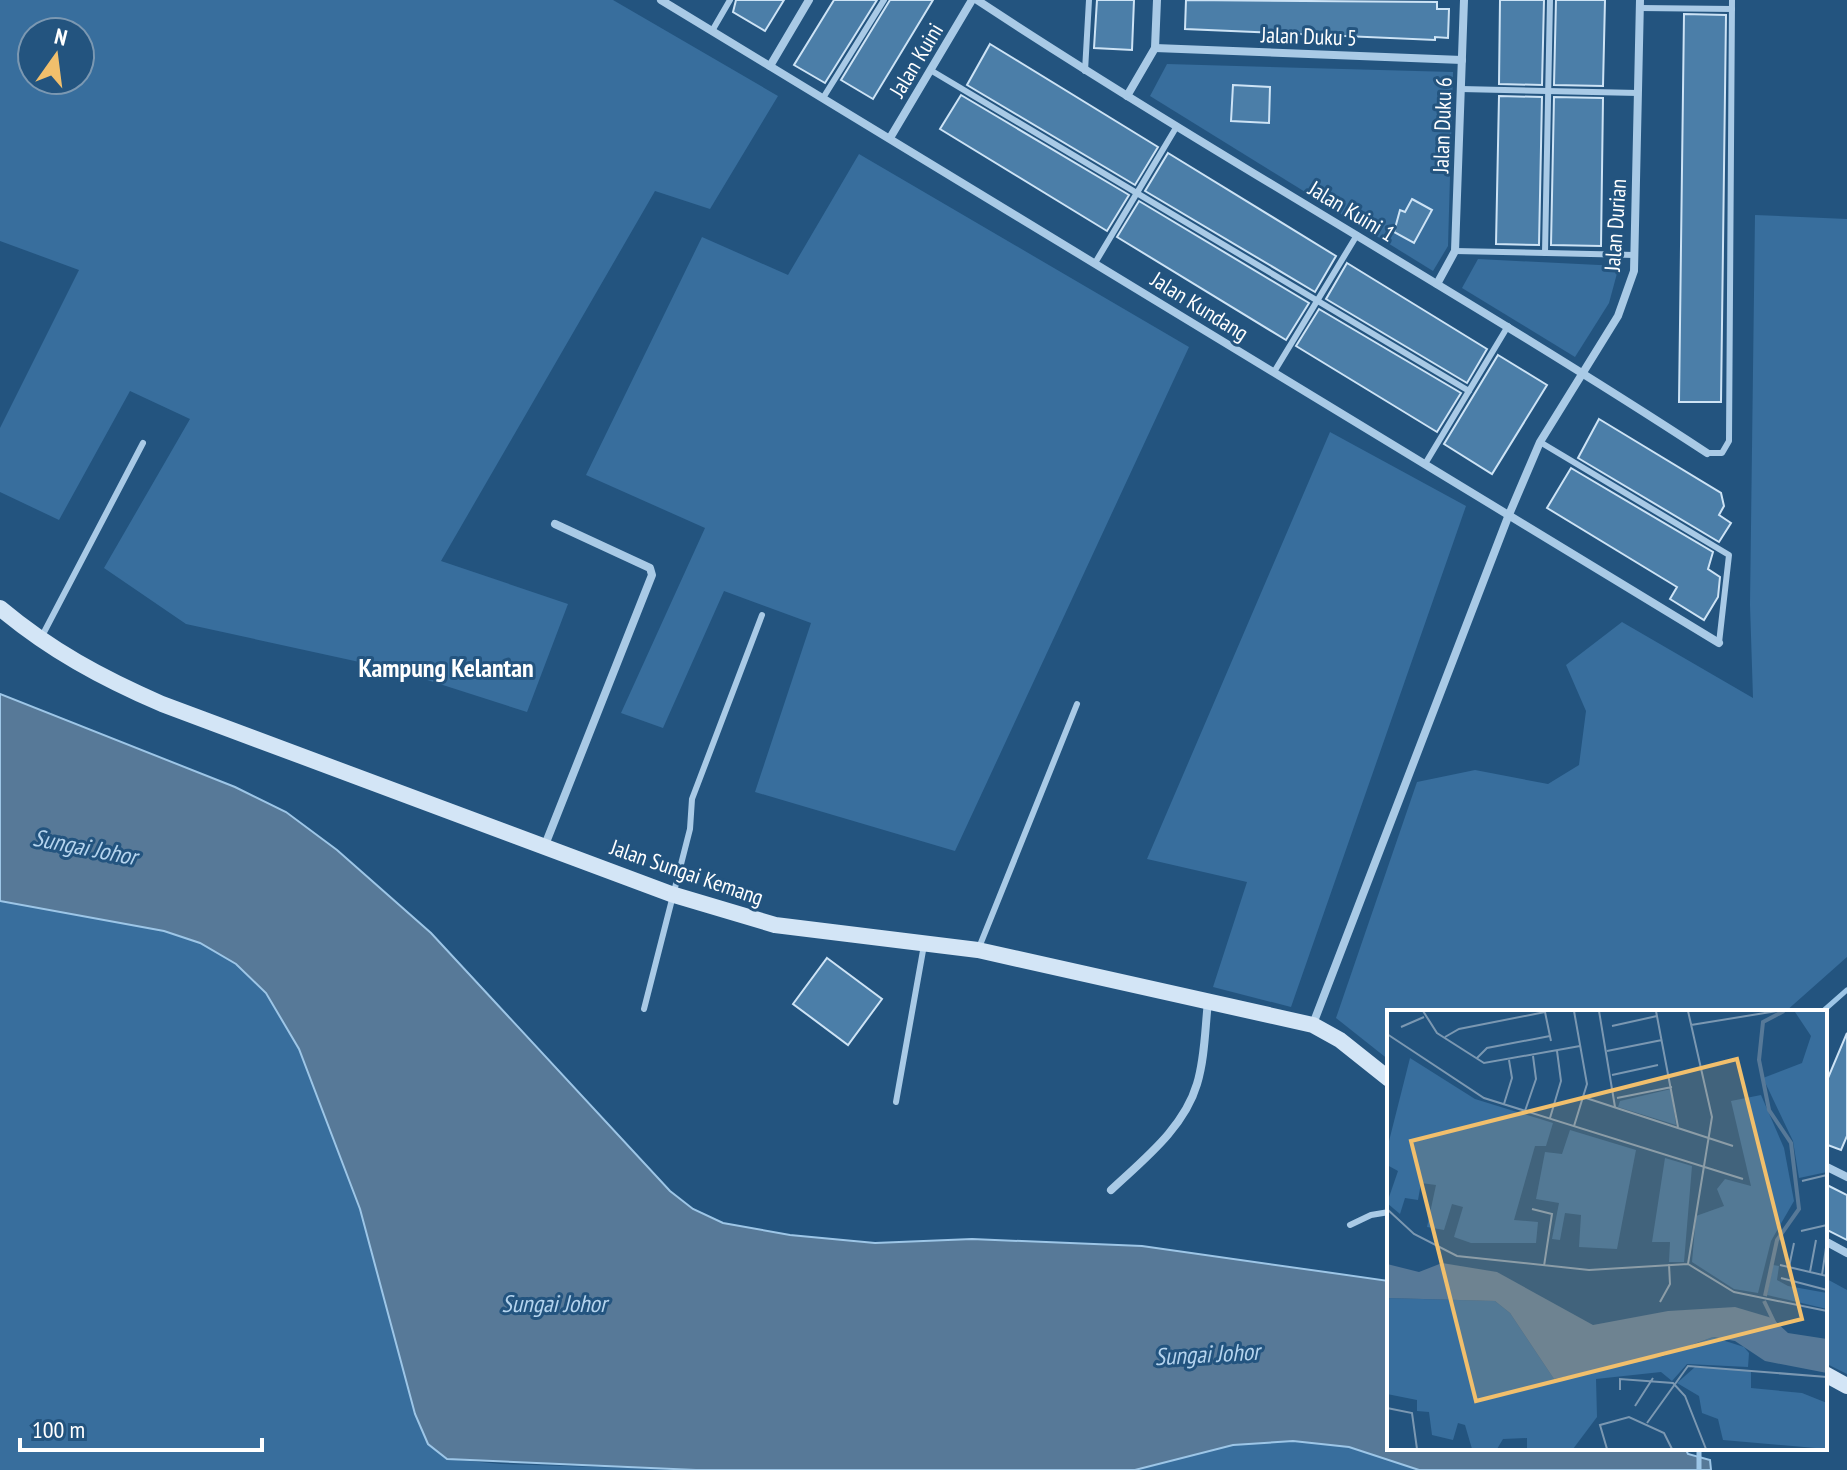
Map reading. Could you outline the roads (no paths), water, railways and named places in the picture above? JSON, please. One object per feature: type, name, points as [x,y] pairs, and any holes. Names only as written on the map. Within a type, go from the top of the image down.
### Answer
[{"type":"street","name":"Jalan Kundang","points":[[661,0],[1719,643]]},
{"type":"street","points":[[770,66],[809,0]]},
{"type":"street","name":"Jalan Kuini 1","points":[[974,0],[1085,71],[1583,372],[1707,453]]},
{"type":"street","name":"Jalan Kuini","points":[[890,138],[974,0]]},
{"type":"street","points":[[1127,96],[1155,48],[1157,0]]},
{"type":"street","name":"Jalan Duku 6","points":[[1455,251],[1464,0]]},
{"type":"street","name":"Jalan Durian","points":[[1313,1025],[1508,517],[1540,442],[1618,316],[1634,271],[1640,4]]},
{"type":"street","name":"Jalan Duku 5","points":[[1155,48],[1462,60]]},
{"type":"street","points":[[1437,284],[1455,251]]},
{"type":"street","points":[[545,845],[652,575],[650,568],[630,556],[555,524]]},
{"type":"street","name":"Jalan Sungai Kemang","points":[[0,608],[39,641],[94,674],[162,704],[671,894],[775,925],[978,950],[1313,1025],[1340,1040],[1387,1077]]},
{"type":"street","points":[[1111,1190],[1160,1144],[1188,1107],[1198,1082],[1208,1001]]},
{"type":"street","points":[[1827,1167],[1847,1175]]},
{"type":"street","points":[[1827,1242],[1847,1253]]},
{"type":"street","points":[[1827,1375],[1847,1386]]},
{"type":"lane","points":[[712,31],[730,0]]},
{"type":"lane","points":[[823,98],[884,0]]},
{"type":"lane","points":[[1085,71],[1089,0]]},
{"type":"lane","points":[[1545,253],[1550,0]]},
{"type":"lane","points":[[1707,453],[1722,453],[1729,441],[1732,0]]},
{"type":"lane","points":[[1640,4],[1732,9]]},
{"type":"lane","points":[[932,71],[1469,391]]},
{"type":"lane","points":[[1461,89],[1638,93]]},
{"type":"lane","points":[[1095,263],[1177,126]]},
{"type":"lane","points":[[1274,372],[1357,235]]},
{"type":"lane","points":[[1455,251],[1635,255]]},
{"type":"lane","points":[[1425,464],[1508,326]]},
{"type":"lane","points":[[1540,442],[1729,555],[1719,643]]},
{"type":"lane","points":[[39,641],[143,443]]},
{"type":"lane","points":[[644,1009],[690,829],[692,799],[762,615]]},
{"type":"lane","points":[[978,950],[1077,704]]},
{"type":"lane","points":[[896,1102],[924,945]]},
{"type":"lane","points":[[1350,1225],[1371,1215],[1387,1212]]},
{"type":"water","name":"Sungai Johor","points":[[0,694],[235,787],[286,812],[337,850],[431,933],[670,1191],[693,1209],[723,1223],[790,1235],[875,1243],[972,1239],[1142,1246],[1387,1281],[1387,1450],[1686,1450],[1688,1454],[1710,1460],[1711,1470],[1419,1470],[1349,1447],[1293,1441],[1233,1445],[1135,1470],[696,1470],[447,1459],[428,1444],[415,1414],[360,1209],[299,1049],[266,993],[236,964],[200,943],[164,931],[0,901]]},
{"type":"waterway","points":[[1824,1010],[1847,990]]},
{"type":"waterway","points":[[1699,1450],[1699,1470]]},
{"type":"district","name":"Kampung Kelantan","points":[[446,667]]}]
